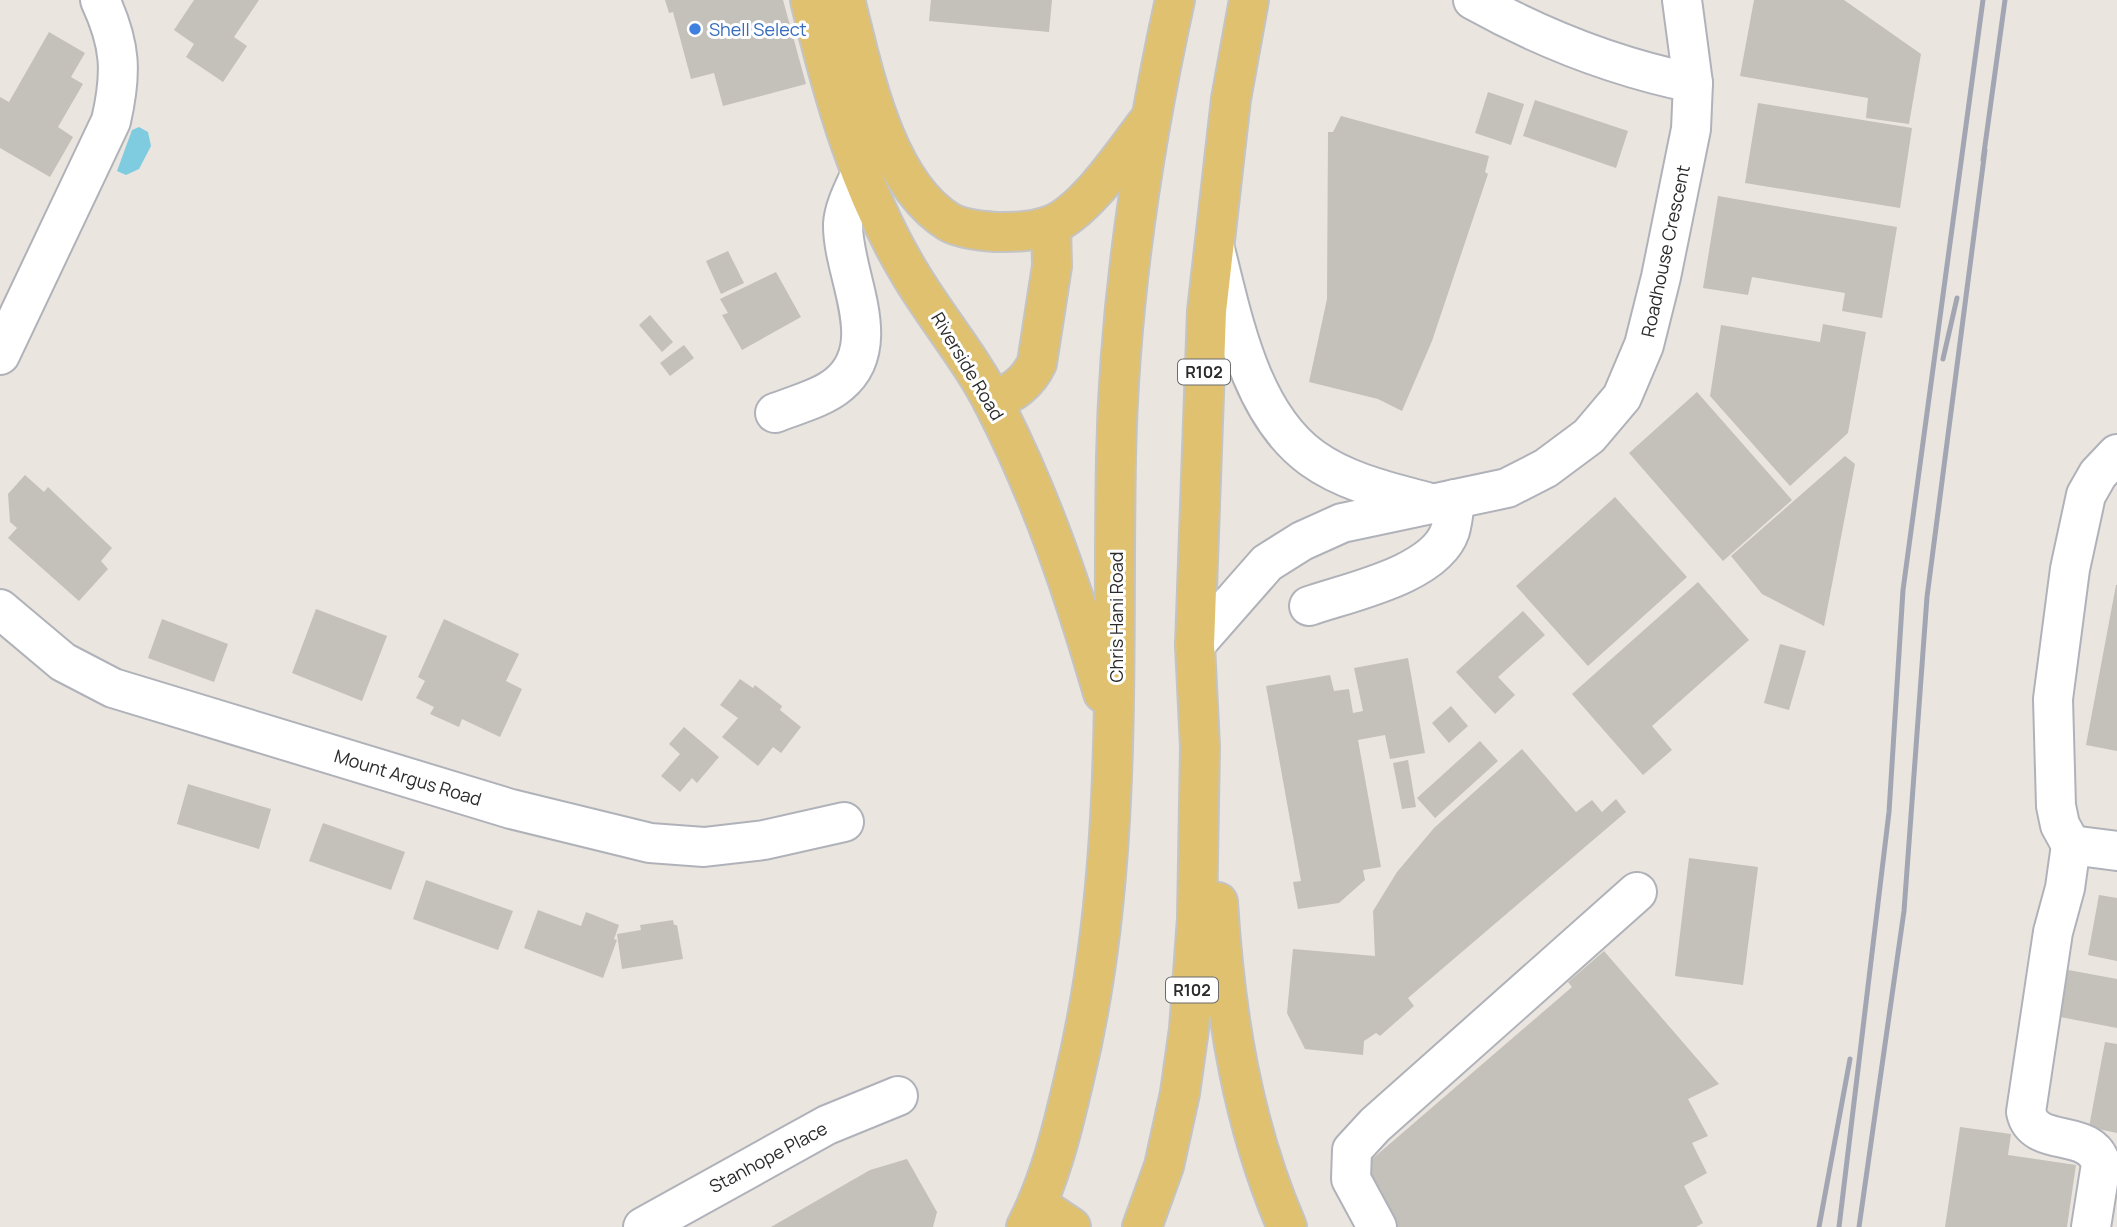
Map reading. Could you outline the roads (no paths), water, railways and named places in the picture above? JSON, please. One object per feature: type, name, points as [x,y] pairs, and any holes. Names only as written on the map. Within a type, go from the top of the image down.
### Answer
[{"type":"main road","name":"Riverside Road","points":[[810,0],[832,93],[861,173],[911,275],[993,402],[1058,545],[1116,738]]},
{"type":"main road","points":[[845,0],[865,75],[894,156],[920,198],[951,223],[984,232],[1026,232],[1051,225],[1099,186],[1149,121]]},
{"type":"main road","name":"Chris Hani Road","points":[[1032,1216],[1053,1165],[1089,1014],[1109,852],[1116,738],[1116,456],[1123,329],[1149,121],[1175,0]]},
{"type":"main road","name":"R102","points":[[1142,1227],[1164,1166],[1180,1093],[1189,1029],[1196,918],[1200,747],[1195,645],[1207,312],[1231,99],[1249,0]]},
{"type":"main road","points":[[993,402],[1018,389],[1030,378],[1037,363],[1052,266],[1051,225]]},
{"type":"main road","points":[[1200,747],[1233,1050],[1271,1190],[1287,1227]]},
{"type":"main road","points":[[1032,1216],[1071,1227]]},
{"type":"street","points":[[0,355],[111,121],[118,89],[119,62],[114,30],[100,0]]},
{"type":"street","points":[[1474,0],[1528,31],[1638,71],[1693,83]]},
{"type":"street","name":"Roadhouse Crescent","points":[[1195,645],[1267,563],[1302,541],[1342,523],[1507,488],[1546,468],[1589,436],[1622,397],[1644,345],[1661,277],[1691,129],[1693,83],[1682,0]]},
{"type":"street","points":[[775,413],[833,388],[854,365],[861,346],[859,309],[843,224],[861,173]]},
{"type":"street","name":"Roadhouse Crescent","points":[[1214,249],[1250,366],[1267,405],[1290,437],[1313,458],[1347,476],[1382,490],[1442,501]]},
{"type":"street","points":[[2091,1227],[2101,1164],[2098,1154],[2089,1145],[2036,1131],[2028,1123],[2026,1112],[2053,932],[2065,888],[2071,845],[2060,825],[2056,806],[2056,677],[2070,569],[2086,495],[2098,474],[2117,454]]},
{"type":"street","points":[[1309,606],[1423,564],[1443,544],[1450,531],[1442,501]]},
{"type":"street","name":"Mount Argus Road","points":[[0,609],[63,662],[113,688],[511,809],[650,843],[704,847],[764,840],[844,822]]},
{"type":"street","points":[[2071,845],[2117,851]]},
{"type":"street","points":[[1377,1227],[1351,1179],[1352,1150],[1375,1125],[1637,892]]},
{"type":"street","name":"Stanhope Place","points":[[643,1227],[827,1125],[898,1096]]},
{"type":"water","points":[[139,127],[148,132],[151,146],[139,169],[126,175],[117,171],[132,130]]},
{"type":"railway","points":[[1839,1227],[1889,812],[1903,590],[1983,0]]},
{"type":"railway","points":[[1983,160],[2005,0]]},
{"type":"railway","points":[[1859,1227],[1904,911],[1927,597],[1985,150]]},
{"type":"railway","points":[[1943,359],[1957,298]]},
{"type":"railway","points":[[1819,1227],[1850,1059]]},
{"type":"place","name":"Shell Select","points":[[695,29]]}]
